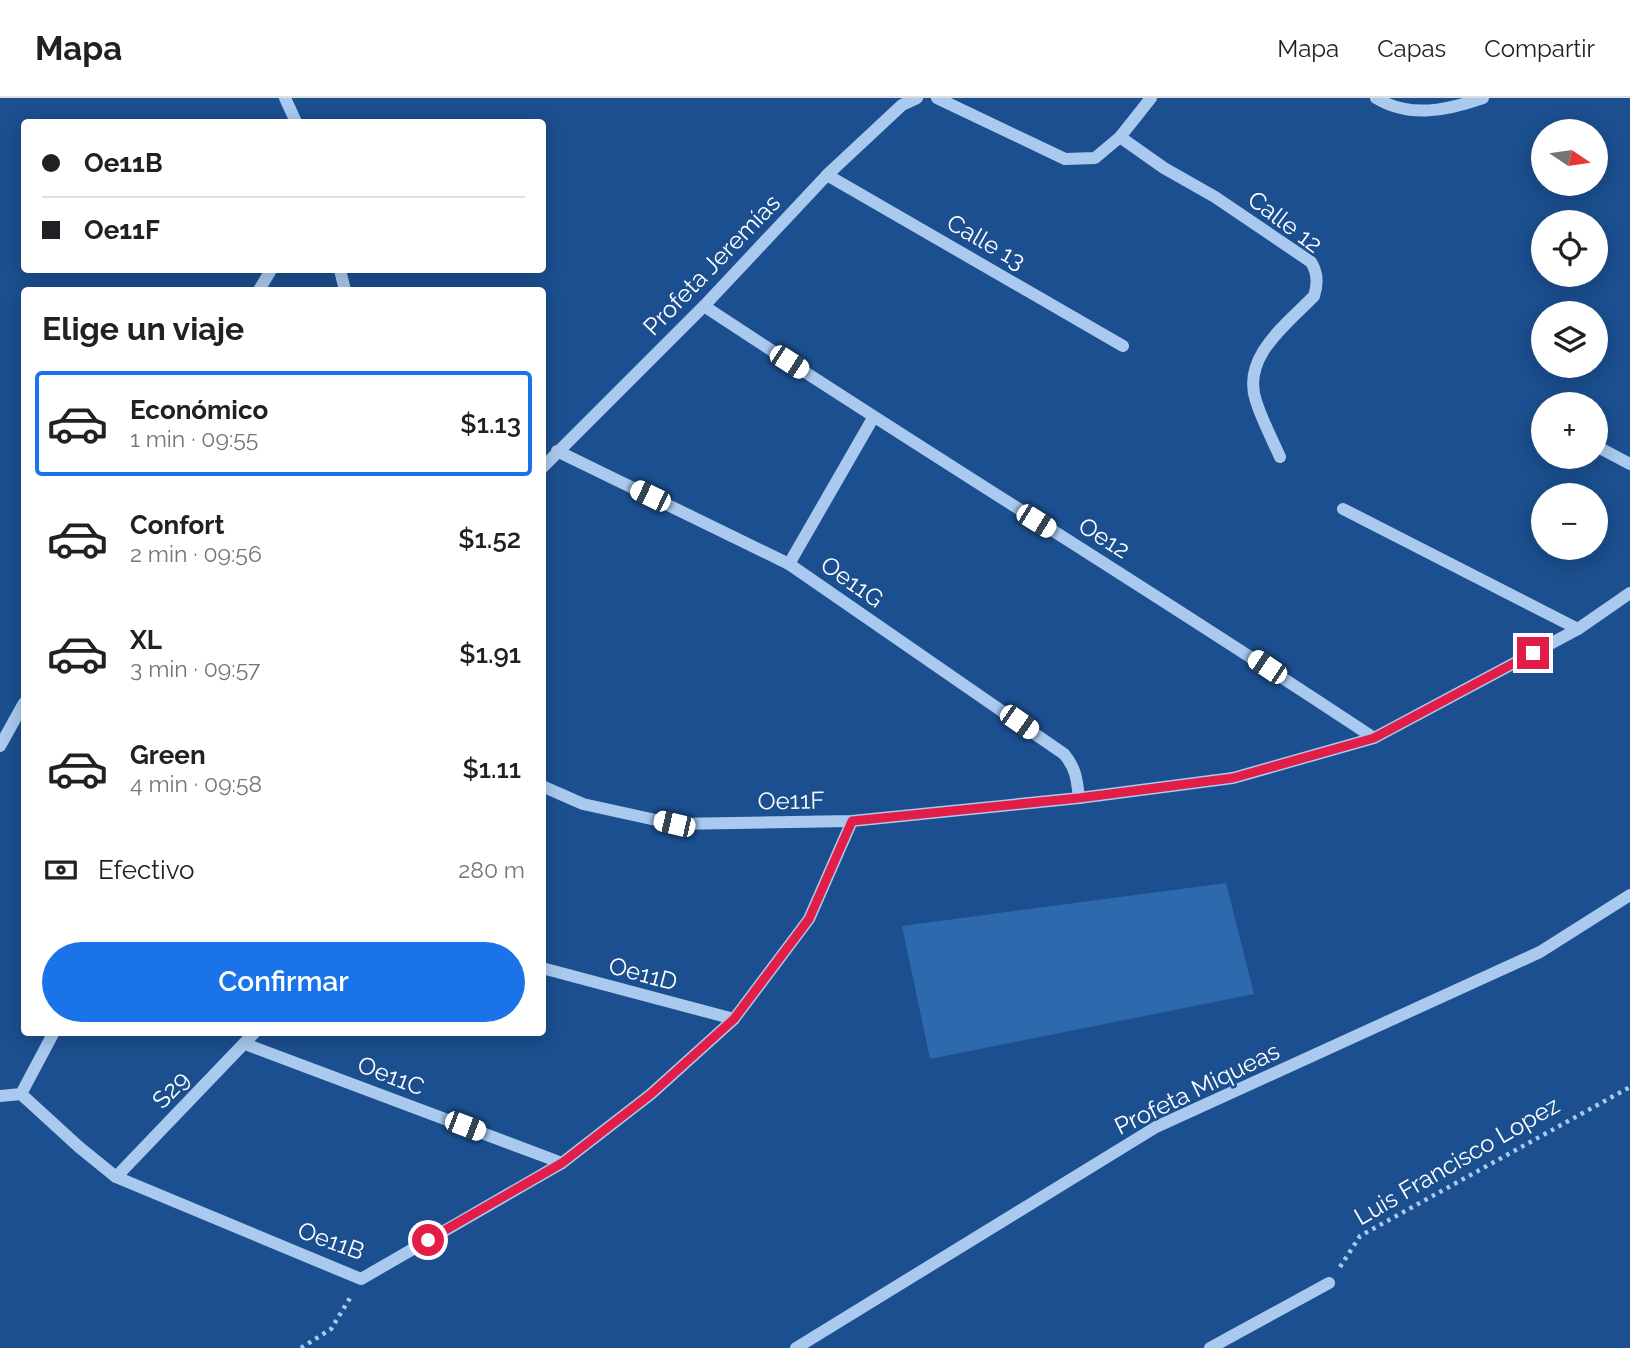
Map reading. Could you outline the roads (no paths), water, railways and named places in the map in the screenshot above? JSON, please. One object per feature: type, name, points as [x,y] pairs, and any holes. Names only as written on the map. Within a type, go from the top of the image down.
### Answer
[{"type":"street","points":[[285,98],[295,119]]},
{"type":"street","name":"Profeta Jeremías","points":[[546,463],[704,306],[827,175],[902,105],[917,98]]},
{"type":"street","points":[[937,98],[1065,159],[1095,158],[1120,137],[1152,98]]},
{"type":"street","points":[[1376,98],[1416,111],[1452,109],[1483,98]]},
{"type":"street","name":"Calle 12","points":[[1120,137],[1311,262],[1316,270],[1317,288],[1314,296],[1262,350],[1254,374],[1255,399],[1280,457]]},
{"type":"street","name":"Calle 13","points":[[827,175],[1123,346]]},
{"type":"street","name":"Oe12","points":[[704,306],[873,418],[1246,653],[1374,738]]},
{"type":"street","points":[[789,564],[873,418]]},
{"type":"street","name":"Oe11G","points":[[557,451],[789,564],[1065,754],[1077,777],[1079,798]]},
{"type":"street","points":[[1608,452],[1630,464]]},
{"type":"street","points":[[1343,509],[1578,629]]},
{"type":"street","name":"Oe11F","points":[[546,788],[583,804],[674,824],[852,821],[1079,798],[1233,778],[1374,738],[1578,629],[1630,593]]},
{"type":"street","points":[[0,746],[21,708]]},
{"type":"street","name":"Oe11B","points":[[20,1094],[116,1177],[361,1279],[562,1163],[651,1094],[734,1019],[809,919],[852,821]]},
{"type":"street","name":"Profeta Miqueas","points":[[796,1348],[1156,1128],[1541,952],[1630,895]]},
{"type":"street","name":"Oe11D","points":[[546,969],[734,1019]]},
{"type":"street","points":[[0,1096],[20,1094],[52,1036]]},
{"type":"street","name":"S29","points":[[116,1177],[252,1036]]},
{"type":"street","name":"Oe11C","points":[[245,1044],[562,1163]]},
{"type":"street","points":[[1210,1348],[1329,1283]]}]
